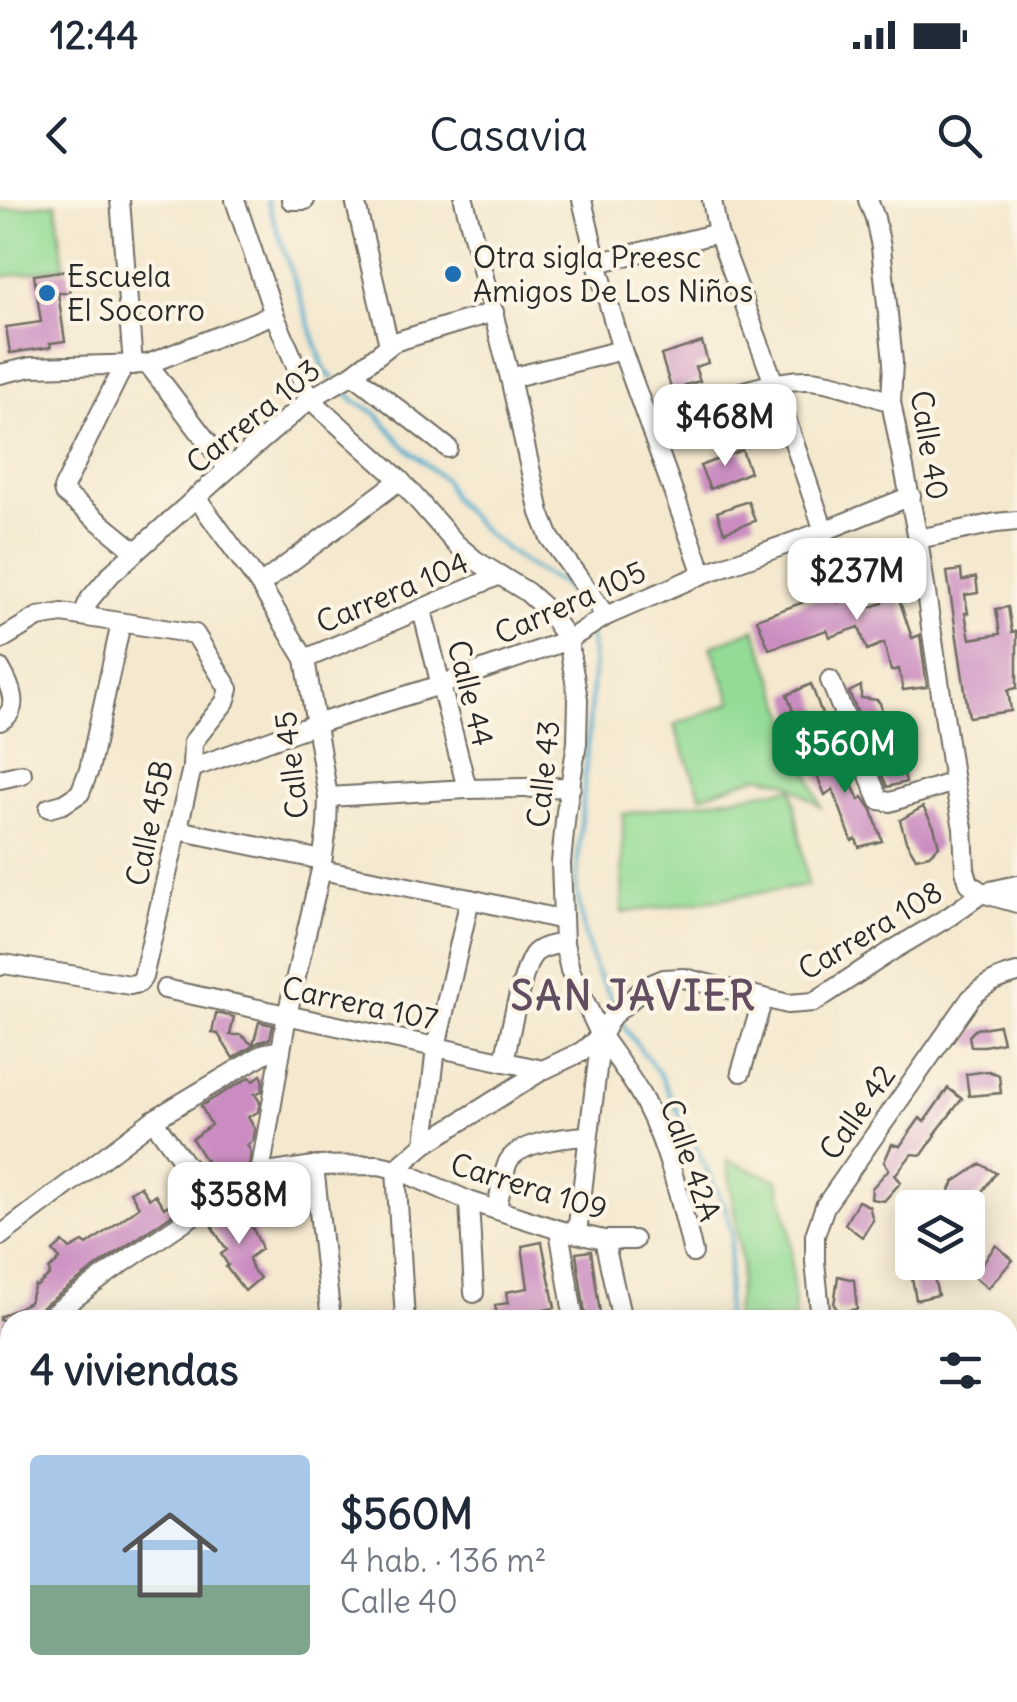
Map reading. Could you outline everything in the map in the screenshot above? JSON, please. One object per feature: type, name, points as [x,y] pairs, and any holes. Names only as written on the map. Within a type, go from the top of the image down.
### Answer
[{"type":"street","points":[[120,200],[135,365],[63,488],[136,552]]},
{"type":"street","name":"Calle 43","points":[[235,200],[274,314],[310,400],[400,480],[456,544],[526,592],[575,635],[577,743],[562,863],[564,943],[570,970],[601,1036]]},
{"type":"street","points":[[290,200],[305,200]]},
{"type":"street","points":[[355,200],[390,345]]},
{"type":"street","points":[[464,200],[540,512],[550,538],[606,616]]},
{"type":"street","points":[[582,200],[622,350],[703,574]]},
{"type":"street","points":[[712,200],[718,233],[824,531]]},
{"type":"street","name":"Calle 40","points":[[868,200],[881,247],[893,362],[891,402],[918,539],[963,828],[964,870],[969,883],[982,893]]},
{"type":"street","points":[[596,263],[718,233]]},
{"type":"street","name":"Carrera 103","points":[[82,616],[90,599],[111,574],[310,400],[394,342],[494,312]]},
{"type":"street","points":[[0,374],[30,367],[135,365],[274,314]]},
{"type":"street","points":[[510,378],[622,350]]},
{"type":"street","points":[[135,365],[228,469]]},
{"type":"street","points":[[345,378],[448,448]]},
{"type":"street","points":[[650,423],[774,383],[810,380],[891,402]]},
{"type":"street","points":[[260,586],[400,480]]},
{"type":"street","name":"Carrera 105","points":[[192,768],[575,635],[606,616],[703,574],[910,496]]},
{"type":"street","name":"Calle 45","points":[[196,497],[260,586],[305,659],[328,797],[322,865],[286,1016],[260,1174]]},
{"type":"street","points":[[918,539],[1017,521]]},
{"type":"street","name":"Carrera 104","points":[[305,659],[500,575]]},
{"type":"street","name":"Calle 44","points":[[422,610],[467,789]]},
{"type":"street","points":[[0,640],[38,617],[62,614],[121,623],[89,770],[80,794],[49,808]]},
{"type":"street","name":"Calle 45B","points":[[0,966],[130,984],[139,983],[144,977],[192,768],[193,742],[225,702],[230,689],[196,634],[121,623]]},
{"type":"street","points":[[0,668],[13,696],[10,715],[2,720]]},
{"type":"street","points":[[830,680],[879,800],[890,802],[954,782]]},
{"type":"street","points":[[0,779],[22,774]]},
{"type":"street","points":[[328,797],[570,786]]},
{"type":"street","points":[[178,830],[563,920]]},
{"type":"street","name":"Carrera 108","points":[[403,1172],[425,1144],[543,1070],[581,1052],[601,1036],[619,1010],[647,986],[664,978],[684,978],[788,1004],[814,1002],[982,893],[1017,885]]},
{"type":"street","points":[[982,893],[1017,903]]},
{"type":"street","points":[[425,1144],[436,1048],[470,898]]},
{"type":"street","points":[[504,1062],[534,954],[564,943]]},
{"type":"street","name":"Calle 42","points":[[820,1310],[815,1235],[825,1206],[971,998],[997,978],[1017,973]]},
{"type":"street","name":"Carrera 107","points":[[165,989],[543,1070]]},
{"type":"street","points":[[741,1072],[763,999]]},
{"type":"street","points":[[573,1310],[568,1232],[588,1136],[601,1036]]},
{"type":"street","name":"Calle 42A","points":[[601,1036],[645,1103],[660,1136],[693,1254]]},
{"type":"street","points":[[0,1236],[153,1120],[240,1066],[264,1053],[281,1050]]},
{"type":"street","points":[[153,1120],[212,1202]]},
{"type":"street","points":[[497,1209],[508,1161],[518,1150],[588,1136]]},
{"type":"street","points":[[59,1310],[212,1202],[260,1174],[314,1166],[379,1165],[403,1172],[405,1310]]},
{"type":"street","points":[[314,1166],[330,1310]]},
{"type":"street","name":"Carrera 109","points":[[403,1172],[469,1201],[568,1232],[604,1240],[634,1240]]},
{"type":"street","points":[[469,1201],[474,1294]]},
{"type":"street","points":[[604,1240],[620,1310]]},
{"type":"green space","points":[[56,203],[64,267],[0,277],[0,210]]},
{"type":"green space","points":[[755,629],[821,807],[786,782],[759,776],[701,796],[674,725],[732,702],[711,646]]},
{"type":"green space","points":[[792,788],[808,886],[622,913],[623,814]]},
{"type":"green space","points":[[727,1160],[778,1180],[790,1230],[794,1310],[735,1310],[742,1266]]},
{"type":"building","points":[[68,270],[70,293],[58,293],[65,341],[10,353],[6,327],[41,322],[34,275]]},
{"type":"building","points":[[702,342],[708,363],[695,367],[700,381],[685,385],[689,396],[675,401],[661,355]]},
{"type":"building","points":[[742,450],[750,472],[710,489],[700,466]]},
{"type":"building","points":[[748,501],[755,521],[724,532],[717,512]]},
{"type":"building","points":[[899,544],[905,565],[890,572],[912,638],[920,635],[927,687],[903,690],[899,669],[891,671],[884,643],[867,650],[859,627],[830,637],[827,630],[769,649],[757,619],[834,591],[838,602],[855,596],[860,611],[883,603],[871,557]]},
{"type":"building","points":[[961,570],[962,581],[976,577],[978,593],[965,595],[970,639],[1000,634],[996,609],[1008,607],[1012,632],[1017,631],[1017,688],[1008,690],[1011,711],[969,717],[947,572]]},
{"type":"building","points":[[811,684],[828,730],[802,735],[787,695]]},
{"type":"building","points":[[861,686],[861,698],[880,703],[885,722],[874,728],[871,720],[861,722],[849,692]]},
{"type":"building","points":[[888,742],[901,762],[906,782],[887,787],[872,750]]},
{"type":"building","points":[[833,743],[859,800],[863,797],[872,810],[882,841],[859,847],[856,839],[852,841],[833,789],[825,795],[808,754]]},
{"type":"building","points":[[923,807],[939,846],[929,855],[916,858],[900,820]]},
{"type":"building","points":[[216,1013],[234,1017],[230,1035],[241,1035],[253,1045],[259,1022],[273,1025],[270,1039],[233,1058],[218,1034],[212,1033]]},
{"type":"building","points":[[999,1025],[1003,1042],[971,1046],[969,1036],[976,1029]]},
{"type":"building","points":[[988,1071],[999,1075],[1001,1093],[969,1096],[966,1074]]},
{"type":"building","points":[[261,1075],[262,1091],[255,1094],[260,1102],[258,1112],[248,1117],[255,1129],[253,1141],[247,1145],[251,1152],[249,1166],[216,1185],[210,1177],[214,1174],[192,1139],[211,1125],[201,1106],[250,1077],[253,1081]]},
{"type":"building","points":[[948,1088],[962,1099],[922,1155],[912,1154],[895,1175],[901,1182],[884,1201],[871,1199],[872,1188],[889,1169],[884,1162],[892,1144],[900,1146],[920,1118],[924,1122]]},
{"type":"building","points":[[981,1164],[996,1173],[983,1190],[950,1190],[954,1182]]},
{"type":"building","points":[[303,1180],[304,1192],[288,1193],[290,1209],[278,1210],[268,1196],[267,1186]]},
{"type":"building","points":[[140,1186],[149,1199],[155,1194],[164,1208],[189,1190],[195,1199],[38,1310],[14,1310],[29,1302],[35,1285],[50,1275],[49,1270],[60,1259],[53,1251],[63,1242],[70,1249],[83,1242],[87,1245],[139,1207],[130,1192]]},
{"type":"building","points":[[858,1201],[869,1206],[873,1220],[862,1237],[845,1224]]},
{"type":"building","points":[[236,1208],[261,1246],[249,1258],[260,1278],[245,1291],[226,1267],[221,1254],[227,1250],[212,1227]]},
{"type":"building","points":[[542,1242],[555,1308],[496,1310],[495,1305],[508,1303],[506,1292],[528,1288],[522,1246]]},
{"type":"building","points":[[996,1245],[1013,1260],[988,1288],[978,1280],[985,1280],[985,1260]]},
{"type":"building","points":[[591,1251],[600,1310],[585,1310],[576,1253]]},
{"type":"building","points":[[838,1276],[854,1280],[857,1309],[838,1310],[834,1305]]},
{"type":"building","points":[[912,1280],[935,1280],[938,1295],[916,1300]]},
{"type":"waterway","points":[[267,200],[325,371],[334,379]]},
{"type":"waterway","points":[[340,386],[377,414],[403,445],[445,480],[453,499],[488,535],[523,562],[562,584],[583,609],[586,620]]},
{"type":"waterway","points":[[590,634],[594,663],[576,886],[596,971],[615,1005]]},
{"type":"waterway","points":[[621,1019],[659,1073],[725,1207],[732,1234],[726,1310]]},
{"type":"place","name":"Otra sigla Preesc Amigos De Los Niños","points":[[453,274]]},
{"type":"place","name":"Escuela El Socorro","points":[[47,293]]},
{"type":"district","name":"SAN JAVIER","points":[[634,996]]}]
